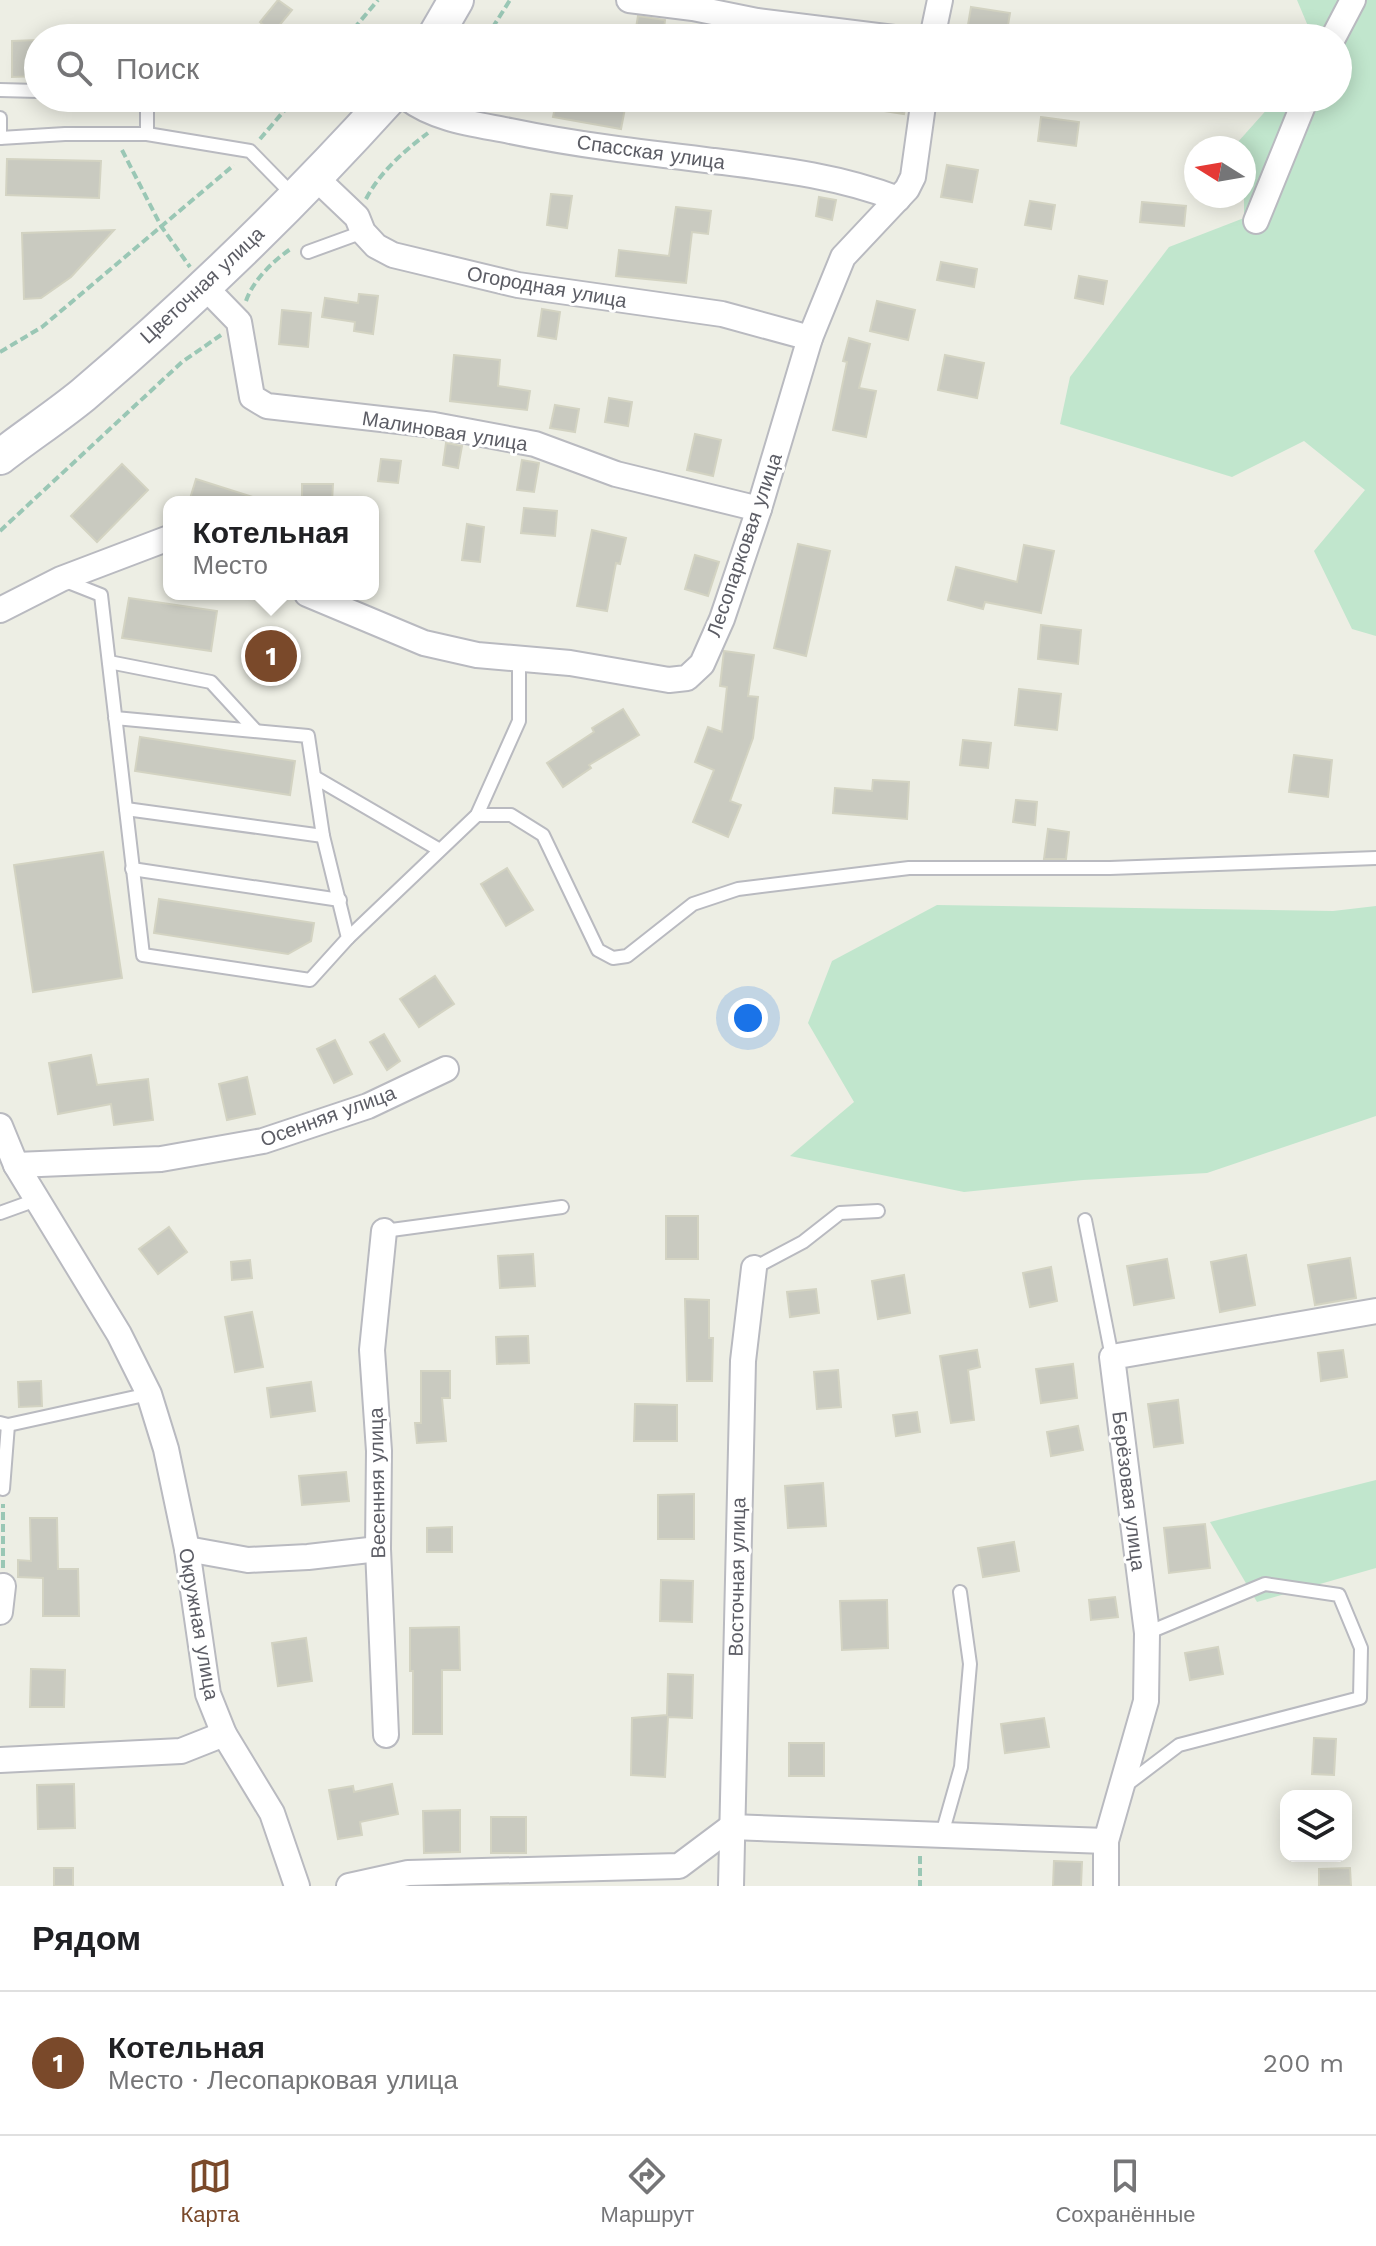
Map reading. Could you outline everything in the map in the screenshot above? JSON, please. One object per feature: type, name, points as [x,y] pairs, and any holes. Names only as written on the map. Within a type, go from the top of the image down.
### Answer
[{"type":"main road","points":[[442,24],[456,0]]},
{"type":"main road","name":"Цветочная улица","points":[[0,457],[82,395],[203,285],[306,188],[376,112]]},
{"type":"street","points":[[629,0],[781,24]]},
{"type":"street","points":[[935,24],[940,0]]},
{"type":"street","points":[[1340,24],[1353,0]]},
{"type":"street","name":"Спасская улица","points":[[431,112],[449,119],[522,134],[619,150],[795,171],[861,185],[898,199]]},
{"type":"street","name":"Лесопарковая улица","points":[[321,600],[424,643],[477,655],[570,663],[669,680],[687,678],[702,664],[722,619],[759,509],[810,338],[843,257],[898,199],[913,177],[922,112]]},
{"type":"street","points":[[1256,221],[1300,112]]},
{"type":"street","name":"Огородная улица","points":[[306,188],[357,217],[363,232],[376,246],[393,255],[518,285],[722,314],[810,338]]},
{"type":"street","name":"Малиновая улица","points":[[203,285],[239,322],[252,397],[267,406],[434,425],[535,444],[616,474],[759,509]]},
{"type":"street","points":[[0,610],[61,579],[163,540]]},
{"type":"street","name":"Осенняя улица","points":[[16,1165],[161,1159],[263,1141],[368,1106],[446,1069]]},
{"type":"street","points":[[0,1126],[16,1165],[36,1200]]},
{"type":"street","name":"Окружная улица","points":[[36,1200],[119,1334],[149,1394],[166,1449],[187,1549],[208,1694],[224,1734],[272,1813],[297,1886]]},
{"type":"street","name":"Весенняя улица","points":[[384,1231],[372,1350],[379,1451],[378,1549],[386,1735]]},
{"type":"street","name":"Восточная улица","points":[[731,1886],[743,1361],[754,1268]]},
{"type":"street","points":[[1112,1357],[1376,1311]]},
{"type":"street","name":"Берёзовая улица","points":[[1106,1886],[1106,1841],[1146,1701],[1147,1633],[1112,1357]]},
{"type":"street","points":[[187,1549],[248,1560],[378,1549]]},
{"type":"street","points":[[0,1612],[3,1586]]},
{"type":"street","points":[[0,1760],[181,1751],[224,1734]]},
{"type":"street","points":[[349,1886],[408,1873],[679,1866],[731,1827],[1106,1841]]},
{"type":"lane","points":[[0,90],[24,91]]},
{"type":"lane","points":[[147,112],[147,134]]},
{"type":"lane","points":[[0,118],[0,138],[147,134],[250,151],[306,188]]},
{"type":"lane","points":[[308,252],[363,232]]},
{"type":"lane","points":[[61,579],[101,595],[143,955],[310,980],[438,849],[477,815],[519,721],[519,659]]},
{"type":"lane","points":[[109,662],[211,682],[256,731]]},
{"type":"lane","points":[[115,718],[308,736],[323,836],[348,938]]},
{"type":"lane","points":[[316,778],[438,849]]},
{"type":"lane","points":[[126,809],[323,836]]},
{"type":"lane","points":[[477,815],[511,815],[543,835],[598,950],[613,958],[627,956],[693,904],[738,889],[909,868],[1110,868],[1376,858]]},
{"type":"lane","points":[[132,869],[340,900]]},
{"type":"lane","points":[[0,1213],[36,1200]]},
{"type":"lane","points":[[384,1231],[562,1207]]},
{"type":"lane","points":[[754,1268],[803,1242],[840,1213],[878,1211]]},
{"type":"lane","points":[[1085,1220],[1112,1357]]},
{"type":"lane","points":[[3,1489],[4,1424],[149,1394]]},
{"type":"lane","points":[[1121,1789],[1179,1745],[1360,1698],[1361,1648],[1339,1595],[1265,1584],[1147,1633]]},
{"type":"lane","points":[[931,1833],[961,1767],[970,1664],[960,1592]]},
{"type":"path","points":[[358,24],[378,0]]},
{"type":"path","points":[[495,24],[510,0]]},
{"type":"path","points":[[0,352],[42,327],[250,151],[283,112]]},
{"type":"path","points":[[114,134],[161,226],[203,285]]},
{"type":"path","points":[[3,1489],[3,1586]]},
{"type":"path","points":[[920,1886],[931,1833]]},
{"type":"green space","points":[[1297,0],[1376,0],[1376,636],[1352,629],[1314,551],[1365,490],[1304,441],[1232,477],[1060,424],[1070,377],[1169,247],[1244,218],[1244,208],[1256,208],[1256,136],[1243,136],[1265,112],[1352,112],[1352,24],[1307,24]]},
{"type":"green space","points":[[937,905],[1333,911],[1376,906],[1376,1116],[1207,1173],[1083,1180],[964,1192],[790,1156],[854,1102],[808,1023],[832,961]]},
{"type":"green space","points":[[1376,1480],[1376,1568],[1257,1602],[1210,1522]]},
{"type":"building","points":[[278,0],[292,10],[280,24],[260,22]]},
{"type":"building","points":[[971,7],[1010,13],[1008,24],[968,24]]},
{"type":"building","points":[[638,16],[665,20],[665,24],[637,24]]},
{"type":"building","points":[[12,41],[24,41],[24,77],[12,77]]},
{"type":"building","points":[[554,112],[624,112],[621,129],[553,117]]},
{"type":"building","points":[[1041,117],[1079,122],[1076,146],[1038,141]]},
{"type":"building","points":[[7,159],[101,161],[99,198],[6,195]]},
{"type":"building","points":[[947,165],[978,170],[972,202],[941,197]]},
{"type":"building","points":[[551,194],[572,196],[567,228],[547,225]]},
{"type":"building","points":[[819,197],[836,200],[832,220],[816,216]]},
{"type":"building","points":[[1030,201],[1055,205],[1051,229],[1025,225]]},
{"type":"building","points":[[1142,202],[1186,208],[1184,226],[1140,222]]},
{"type":"building","points":[[676,207],[711,211],[708,234],[692,232],[686,283],[616,276],[619,250],[669,256]]},
{"type":"building","points":[[114,230],[71,277],[41,298],[24,299],[22,233]]},
{"type":"building","points":[[941,262],[977,269],[974,287],[937,280]]},
{"type":"building","points":[[1079,276],[1107,281],[1103,304],[1075,298]]},
{"type":"building","points":[[359,294],[378,296],[373,334],[354,331],[355,322],[322,317],[325,298],[358,303]]},
{"type":"building","points":[[877,301],[915,310],[908,340],[870,331]]},
{"type":"building","points":[[542,309],[560,312],[556,339],[538,336]]},
{"type":"building","points":[[282,310],[311,313],[308,347],[279,344]]},
{"type":"building","points":[[849,338],[870,344],[859,388],[876,391],[866,437],[833,430]]},
{"type":"building","points":[[454,355],[500,360],[498,386],[530,391],[527,410],[450,401]]},
{"type":"building","points":[[945,355],[984,363],[977,398],[938,390]]},
{"type":"building","points":[[609,398],[632,402],[628,426],[605,422]]},
{"type":"building","points":[[555,405],[579,409],[575,432],[550,428]]},
{"type":"building","points":[[695,434],[721,440],[713,476],[687,470]]},
{"type":"building","points":[[446,443],[462,446],[458,468],[443,465]]},
{"type":"building","points":[[381,459],[401,461],[398,483],[378,481]]},
{"type":"building","points":[[522,460],[539,463],[534,492],[517,490]]},
{"type":"building","points":[[122,464],[148,490],[97,542],[71,516]]},
{"type":"building","points":[[196,479],[250,496],[191,496]]},
{"type":"building","points":[[302,484],[333,484],[332,496],[302,496]]},
{"type":"building","points":[[524,508],[557,511],[555,536],[521,533]]},
{"type":"building","points":[[467,524],[484,527],[480,562],[462,560]]},
{"type":"building","points":[[592,530],[626,538],[620,564],[616,563],[607,611],[577,606]]},
{"type":"building","points":[[798,544],[830,551],[806,656],[774,648]]},
{"type":"building","points":[[1024,545],[1054,551],[1041,613],[985,602],[983,609],[948,600],[956,567],[1017,582]]},
{"type":"building","points":[[695,555],[719,562],[708,596],[685,589]]},
{"type":"building","points":[[129,598],[217,611],[211,651],[122,638]]},
{"type":"building","points":[[1041,625],[1081,630],[1078,664],[1038,659]]},
{"type":"building","points":[[278,640],[283,670],[263,673],[259,643]]},
{"type":"building","points":[[724,651],[754,655],[748,696],[758,697],[753,738],[730,801],[741,805],[728,837],[693,822],[714,770],[695,762],[708,727],[722,732],[727,687],[720,686]]},
{"type":"building","points":[[1019,689],[1061,694],[1057,730],[1015,725]]},
{"type":"building","points":[[623,709],[639,735],[589,765],[591,768],[563,787],[547,763],[594,732],[592,728]]},
{"type":"building","points":[[140,737],[295,761],[290,795],[135,771]]},
{"type":"building","points":[[963,740],[991,743],[988,768],[960,765]]},
{"type":"building","points":[[1294,755],[1332,760],[1328,797],[1289,792]]},
{"type":"building","points":[[873,780],[909,782],[907,819],[833,813],[835,788],[872,791]]},
{"type":"building","points":[[1016,800],[1037,802],[1035,825],[1013,822]]},
{"type":"building","points":[[1048,829],[1069,832],[1066,859],[1044,859]]},
{"type":"building","points":[[103,852],[122,978],[33,992],[14,865]]},
{"type":"building","points":[[507,868],[533,910],[506,926],[481,884]]},
{"type":"building","points":[[159,899],[314,923],[311,941],[288,954],[154,933]]},
{"type":"building","points":[[435,976],[454,1004],[419,1027],[400,999]]},
{"type":"building","points":[[384,1034],[400,1061],[387,1070],[370,1042]]},
{"type":"building","points":[[335,1040],[352,1074],[334,1083],[317,1049]]},
{"type":"building","points":[[91,1055],[97,1085],[148,1079],[153,1120],[114,1125],[111,1104],[58,1114],[49,1063]]},
{"type":"building","points":[[247,1077],[255,1114],[227,1120],[219,1084]]},
{"type":"building","points":[[666,1216],[698,1216],[698,1259],[666,1259]]},
{"type":"building","points":[[169,1227],[187,1252],[158,1274],[139,1249]]},
{"type":"building","points":[[533,1254],[535,1286],[500,1288],[498,1256]]},
{"type":"building","points":[[1246,1255],[1255,1305],[1220,1312],[1211,1262]]},
{"type":"building","points":[[1350,1258],[1356,1298],[1315,1305],[1308,1265]]},
{"type":"building","points":[[1167,1259],[1174,1298],[1134,1305],[1127,1266]]},
{"type":"building","points":[[250,1260],[252,1278],[232,1280],[231,1262]]},
{"type":"building","points":[[1051,1267],[1057,1301],[1030,1307],[1023,1273]]},
{"type":"building","points":[[904,1275],[910,1313],[878,1319],[872,1281]]},
{"type":"building","points":[[816,1289],[819,1313],[790,1317],[787,1292]]},
{"type":"building","points":[[685,1299],[709,1300],[709,1338],[713,1338],[712,1381],[687,1381]]},
{"type":"building","points":[[252,1312],[263,1367],[235,1372],[225,1317]]},
{"type":"building","points":[[528,1336],[529,1363],[497,1364],[496,1337]]},
{"type":"building","points":[[977,1350],[980,1367],[968,1370],[974,1420],[951,1423],[940,1356]]},
{"type":"building","points":[[1343,1350],[1347,1377],[1321,1381],[1318,1353]]},
{"type":"building","points":[[1073,1364],[1077,1398],[1041,1403],[1036,1369]]},
{"type":"building","points":[[838,1370],[841,1407],[817,1409],[814,1372]]},
{"type":"building","points":[[421,1371],[450,1371],[450,1398],[442,1398],[446,1441],[417,1443],[415,1423],[421,1423]]},
{"type":"building","points":[[41,1381],[42,1406],[19,1407],[18,1382]]},
{"type":"building","points":[[311,1382],[315,1411],[271,1417],[267,1388]]},
{"type":"building","points":[[1178,1400],[1183,1443],[1154,1447],[1148,1404]]},
{"type":"building","points":[[635,1404],[677,1405],[677,1441],[634,1441]]},
{"type":"building","points":[[917,1412],[920,1432],[896,1436],[893,1415]]},
{"type":"building","points":[[1078,1426],[1083,1450],[1051,1456],[1047,1432]]},
{"type":"building","points":[[346,1472],[349,1501],[302,1505],[299,1476]]},
{"type":"building","points":[[823,1483],[826,1526],[788,1528],[785,1486]]},
{"type":"building","points":[[694,1494],[694,1539],[658,1539],[658,1495]]},
{"type":"building","points":[[30,1518],[57,1518],[58,1569],[78,1569],[79,1616],[43,1616],[43,1578],[18,1577],[18,1560],[31,1561]]},
{"type":"building","points":[[1205,1524],[1210,1568],[1169,1573],[1164,1528]]},
{"type":"building","points":[[452,1527],[452,1552],[427,1552],[427,1528]]},
{"type":"building","points":[[1014,1542],[1019,1571],[983,1577],[978,1548]]},
{"type":"building","points":[[661,1580],[693,1581],[692,1622],[660,1621]]},
{"type":"building","points":[[1115,1597],[1118,1617],[1091,1620],[1089,1600]]},
{"type":"building","points":[[887,1600],[888,1648],[842,1650],[840,1601]]},
{"type":"building","points":[[459,1627],[460,1670],[442,1670],[442,1734],[413,1734],[410,1628]]},
{"type":"building","points":[[306,1638],[312,1681],[278,1686],[272,1643]]},
{"type":"building","points":[[1218,1647],[1223,1674],[1190,1680],[1185,1653]]},
{"type":"building","points":[[31,1669],[65,1670],[64,1707],[30,1707]]},
{"type":"building","points":[[668,1674],[693,1675],[692,1718],[668,1717],[665,1777],[631,1775],[632,1718],[667,1715]]},
{"type":"building","points":[[1044,1718],[1049,1747],[1005,1753],[1001,1724]]},
{"type":"building","points":[[1314,1738],[1336,1739],[1334,1775],[1312,1774]]},
{"type":"building","points":[[789,1743],[824,1743],[824,1776],[789,1776]]},
{"type":"building","points":[[74,1784],[75,1828],[38,1829],[37,1785]]},
{"type":"building","points":[[392,1784],[398,1814],[360,1822],[362,1835],[338,1839],[329,1790],[353,1786],[354,1792]]},
{"type":"building","points":[[460,1810],[460,1852],[424,1853],[423,1811]]},
{"type":"building","points":[[491,1817],[526,1817],[526,1853],[491,1853]]},
{"type":"building","points":[[1054,1861],[1082,1862],[1081,1886],[1053,1886]]},
{"type":"building","points":[[54,1868],[73,1868],[73,1886],[54,1886]]},
{"type":"building","points":[[1350,1868],[1351,1886],[1319,1886],[1319,1869]]},
{"type":"place","name":"Котельная","points":[[271,656]]}]
